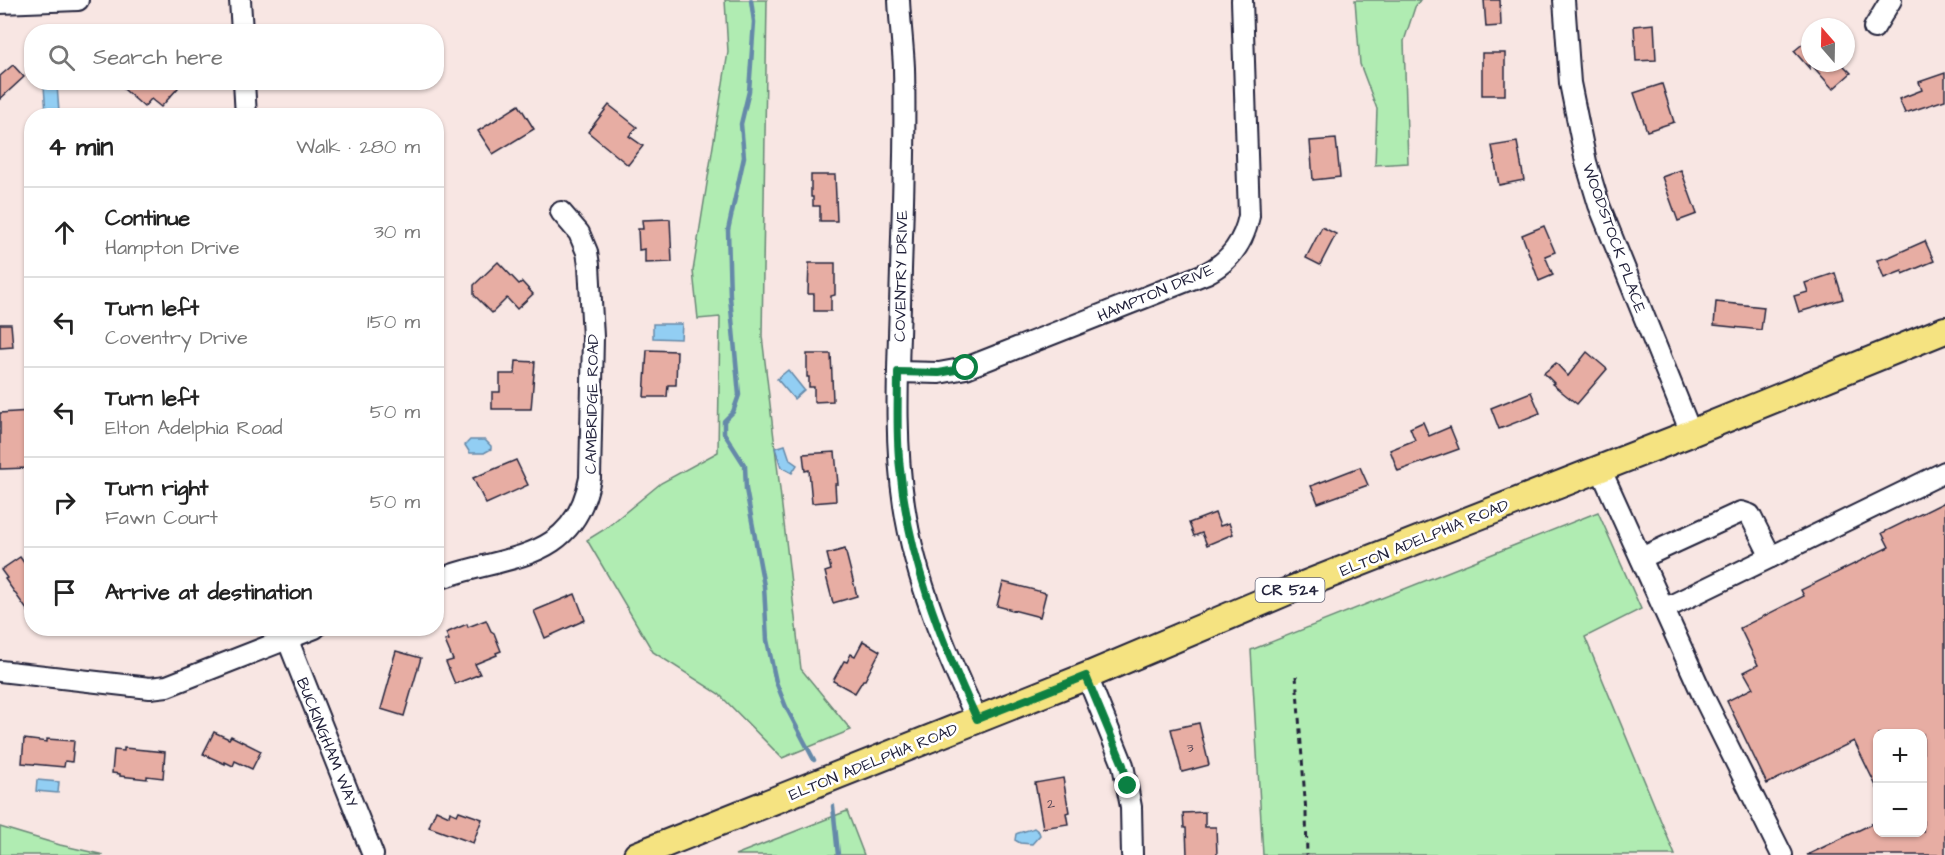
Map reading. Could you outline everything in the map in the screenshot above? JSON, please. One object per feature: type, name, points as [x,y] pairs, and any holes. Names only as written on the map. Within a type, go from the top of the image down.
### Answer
[{"type":"main road","name":"ELTON ADELPHIA ROAD","points":[[637,855],[1086,676],[1293,589],[1691,433],[1945,330]]},
{"type":"street","points":[[0,3],[78,0]]},
{"type":"street","points":[[240,0],[242,24]]},
{"type":"street","name":"COVENTRY DRIVE","points":[[899,0],[904,66],[898,372],[899,467],[912,547],[929,604],[962,688],[977,719]]},
{"type":"street","name":"HAMPTON DRIVE","points":[[898,372],[939,373],[966,368],[1207,273],[1226,260],[1239,245],[1249,216],[1242,0]]},
{"type":"street","name":"WOODSTOCK PLACE","points":[[1564,0],[1570,83],[1586,162],[1599,205],[1691,433]]},
{"type":"street","points":[[1874,28],[1891,0]]},
{"type":"street","points":[[244,90],[246,108]]},
{"type":"street","name":"CAMBRIDGE ROAD","points":[[444,578],[527,554],[550,544],[567,531],[578,518],[587,497],[590,478],[593,337],[589,265],[587,252],[579,233],[561,212]]},
{"type":"street","points":[[1600,468],[1704,698],[1782,855]]},
{"type":"street","points":[[1664,609],[1945,472]]},
{"type":"street","points":[[1641,558],[1741,512],[1750,515],[1771,557]]},
{"type":"street","points":[[0,671],[150,688],[167,686],[280,636]]},
{"type":"street","name":"BUCKINGHAM WAY","points":[[286,636],[373,855]]},
{"type":"street","points":[[1086,676],[1123,765],[1131,807],[1132,855]]},
{"type":"path","points":[[1296,676],[1307,855]]},
{"type":"green space","points":[[725,0],[767,0],[762,336],[801,669],[851,730],[782,758],[719,694],[653,652],[587,540],[605,529],[661,483],[718,452],[720,317],[698,319],[693,271],[728,52]]},
{"type":"green space","points":[[1355,0],[1420,0],[1415,7],[1404,41],[1408,163],[1375,165],[1377,109],[1360,64]]},
{"type":"green space","points":[[1598,512],[1641,609],[1585,637],[1675,855],[1263,855],[1251,650]]},
{"type":"green space","points":[[847,811],[864,855],[735,855]]},
{"type":"green space","points":[[0,827],[60,845],[104,855],[0,855]]},
{"type":"water","points":[[44,90],[57,90],[59,108],[46,108]]},
{"type":"water","points":[[653,324],[682,324],[681,339],[653,338]]},
{"type":"water","points":[[788,370],[804,390],[794,399],[777,379]]},
{"type":"water","points":[[470,440],[485,440],[491,449],[484,453],[470,453],[465,445]]},
{"type":"water","points":[[785,445],[790,460],[797,465],[792,473],[781,467],[775,448]]},
{"type":"water","points":[[37,780],[59,782],[58,793],[36,791]]},
{"type":"water","points":[[1034,828],[1040,835],[1032,844],[1015,840],[1016,834]]},
{"type":"building","points":[[1484,0],[1500,0],[1501,26],[1486,27]]},
{"type":"building","points":[[1654,24],[1656,60],[1636,61],[1634,26]]},
{"type":"building","points":[[1801,45],[1801,59],[1794,51]]},
{"type":"building","points":[[1482,53],[1505,53],[1505,95],[1482,95]]},
{"type":"building","points":[[13,65],[24,77],[0,99],[0,76]]},
{"type":"building","points":[[1818,72],[1851,73],[1833,89]]},
{"type":"building","points":[[1945,73],[1945,100],[1905,113],[1899,99],[1922,90],[1919,82]]},
{"type":"building","points":[[1662,84],[1674,122],[1647,131],[1634,93]]},
{"type":"building","points":[[125,90],[176,90],[161,107],[151,99],[144,107]]},
{"type":"building","points":[[519,105],[534,129],[493,154],[478,131]]},
{"type":"building","points":[[609,105],[637,127],[629,136],[643,146],[628,165],[588,132]]},
{"type":"building","points":[[1336,139],[1340,177],[1313,180],[1310,141]]},
{"type":"building","points":[[1517,142],[1524,180],[1499,185],[1492,146]]},
{"type":"building","points":[[1681,170],[1697,214],[1678,221],[1662,177]]},
{"type":"building","points":[[811,175],[835,175],[837,221],[820,221],[820,206],[813,206],[813,197],[811,197]]},
{"type":"building","points":[[670,219],[672,262],[645,263],[645,249],[639,250],[638,229],[643,229],[642,220]]},
{"type":"building","points":[[1544,226],[1555,252],[1545,256],[1553,275],[1539,281],[1522,235]]},
{"type":"building","points":[[1322,227],[1336,234],[1320,265],[1306,258]]},
{"type":"building","points":[[1925,241],[1934,261],[1903,274],[1902,271],[1884,278],[1877,260]]},
{"type":"building","points":[[498,262],[519,284],[522,282],[533,294],[517,309],[507,298],[492,313],[474,295],[474,285]]},
{"type":"building","points":[[809,263],[835,263],[835,295],[831,296],[831,311],[814,311],[814,294],[808,294]]},
{"type":"building","points":[[1835,273],[1843,299],[1799,312],[1794,296],[1808,292],[1805,283]]},
{"type":"building","points":[[1716,302],[1764,307],[1761,330],[1714,325]]},
{"type":"building","points":[[0,324],[11,324],[13,347],[0,348]]},
{"type":"building","points":[[647,350],[677,351],[676,385],[668,385],[667,397],[644,397]]},
{"type":"building","points":[[1587,352],[1607,369],[1577,404],[1552,384],[1554,383],[1544,373],[1556,363],[1568,376]]},
{"type":"building","points":[[807,354],[831,354],[833,401],[814,402],[814,387],[809,387],[809,377],[807,377]]},
{"type":"building","points":[[516,361],[535,362],[531,409],[492,409],[492,392],[500,392],[500,374],[515,374]]},
{"type":"building","points":[[1531,392],[1540,413],[1499,429],[1491,408]]},
{"type":"building","points":[[24,411],[24,468],[0,469],[0,413]]},
{"type":"building","points":[[1423,422],[1429,436],[1450,427],[1459,449],[1398,471],[1390,450],[1415,440],[1410,428]]},
{"type":"building","points":[[835,452],[838,484],[835,484],[836,501],[812,503],[809,470],[805,471],[803,454]]},
{"type":"building","points":[[516,460],[528,485],[486,504],[473,478]]},
{"type":"building","points":[[1360,467],[1368,485],[1318,503],[1311,486]]},
{"type":"building","points":[[1945,502],[1945,855],[1807,855],[1873,823],[1873,837],[1927,837],[1927,729],[1873,729],[1873,780],[1854,741],[1767,784],[1727,701],[1753,688],[1744,672],[1758,665],[1740,628],[1804,596],[1801,590],[1889,547],[1882,533]]},
{"type":"building","points":[[1215,513],[1220,526],[1229,523],[1233,534],[1207,545],[1202,533],[1194,536],[1189,523]]},
{"type":"building","points":[[845,549],[857,596],[833,603],[825,572],[831,570],[827,554]]},
{"type":"building","points":[[20,557],[24,563],[24,606],[5,579],[7,578],[1,570]]},
{"type":"building","points":[[1003,582],[1046,593],[1040,617],[997,606]]},
{"type":"building","points":[[575,594],[585,620],[545,638],[534,611]]},
{"type":"building","points":[[486,620],[501,651],[475,664],[480,674],[455,684],[446,662],[453,660],[445,641],[449,640],[446,633],[467,624],[468,627]]},
{"type":"building","points":[[863,641],[880,651],[865,680],[855,693],[833,681],[844,661],[847,662],[851,654],[855,656]]},
{"type":"building","points":[[396,651],[421,658],[404,716],[381,709]]},
{"type":"building","points":[[1199,723],[1209,765],[1182,772],[1171,729]]},
{"type":"building","points":[[214,732],[229,739],[231,736],[261,751],[252,769],[235,761],[233,766],[225,762],[225,764],[203,754]]},
{"type":"building","points":[[24,739],[47,742],[47,739],[74,741],[72,762],[65,761],[64,767],[22,763]]},
{"type":"building","points":[[124,748],[165,752],[163,778],[147,776],[147,779],[112,773],[114,750],[124,751]]},
{"type":"building","points":[[1063,778],[1069,812],[1066,813],[1068,824],[1043,828],[1035,783]]},
{"type":"building","points":[[436,810],[449,816],[450,812],[457,815],[459,811],[482,819],[473,843],[429,827]]},
{"type":"building","points":[[1205,812],[1205,827],[1216,827],[1217,855],[1187,855],[1183,813]]},
{"type":"waterway","points":[[751,0],[754,22],[749,91],[741,124],[744,157],[728,230],[730,297],[739,395],[733,412],[724,421],[724,433],[745,466],[746,489],[764,586],[767,640],[776,682],[786,707],[814,760]]},
{"type":"waterway","points":[[833,806],[838,855]]},
{"type":"route","points":[[966,368],[939,373],[898,372],[897,424],[904,506],[912,547],[929,604],[962,688],[977,719],[1086,676],[1123,765],[1128,786]]}]
